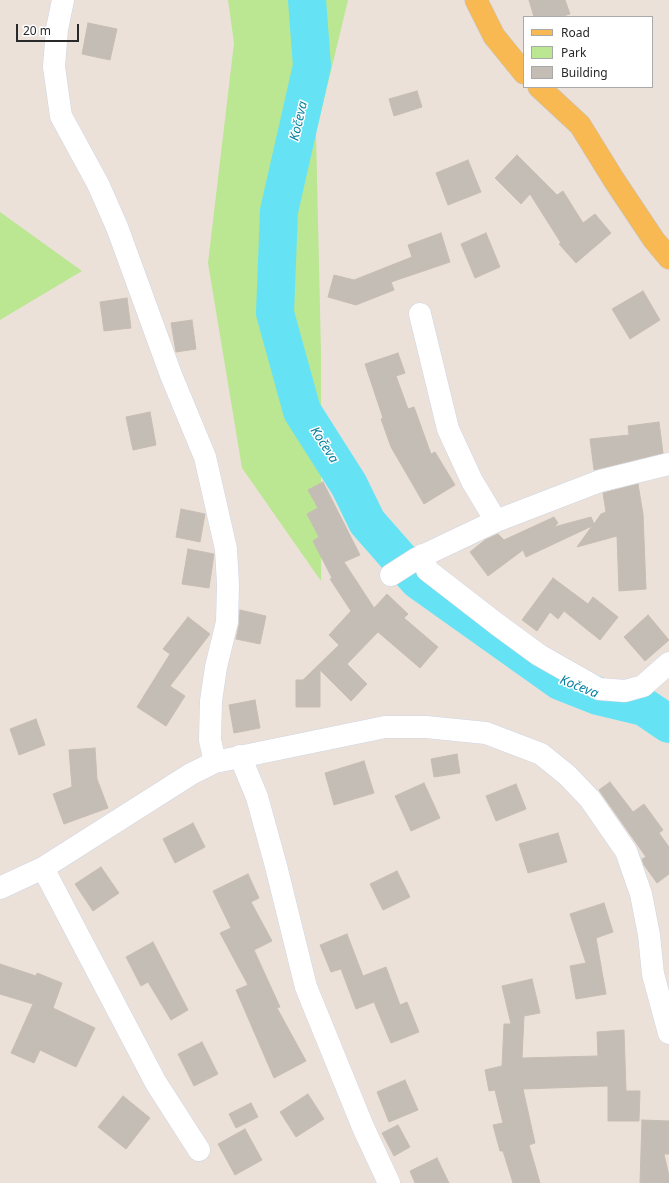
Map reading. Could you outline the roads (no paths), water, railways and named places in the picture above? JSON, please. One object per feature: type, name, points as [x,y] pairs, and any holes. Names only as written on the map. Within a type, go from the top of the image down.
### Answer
[{"type":"main road","points":[[476,0],[494,36],[523,72]]},
{"type":"main road","points":[[539,88],[580,125],[654,240],[669,258]]},
{"type":"street","points":[[63,0],[57,29],[54,67],[61,116],[98,184],[117,228],[171,375],[204,457],[226,549],[228,585],[227,622],[216,667],[211,700],[210,740],[215,762]]},
{"type":"street","points":[[420,314],[448,428],[472,481],[496,521]]},
{"type":"street","points":[[392,574],[419,557],[496,521],[600,481],[669,464]]},
{"type":"street","points":[[419,557],[427,570],[498,626],[539,655],[599,689],[625,691],[643,686],[669,663]]},
{"type":"street","points":[[0,888],[43,868],[191,774],[215,762],[319,742],[385,727],[426,727],[486,733],[541,754],[567,775],[590,799],[626,851],[641,894],[649,935],[653,974],[669,1033]]},
{"type":"street","points":[[240,756],[259,805],[276,866],[306,987],[363,1127],[389,1183]]},
{"type":"street","points":[[43,868],[156,1083],[199,1150]]},
{"type":"waterway","name":"Kočeva","points":[[307,0],[312,66],[279,211],[275,313],[302,411],[349,485],[367,522],[418,580],[560,681],[598,696],[644,707],[669,724]]}]
